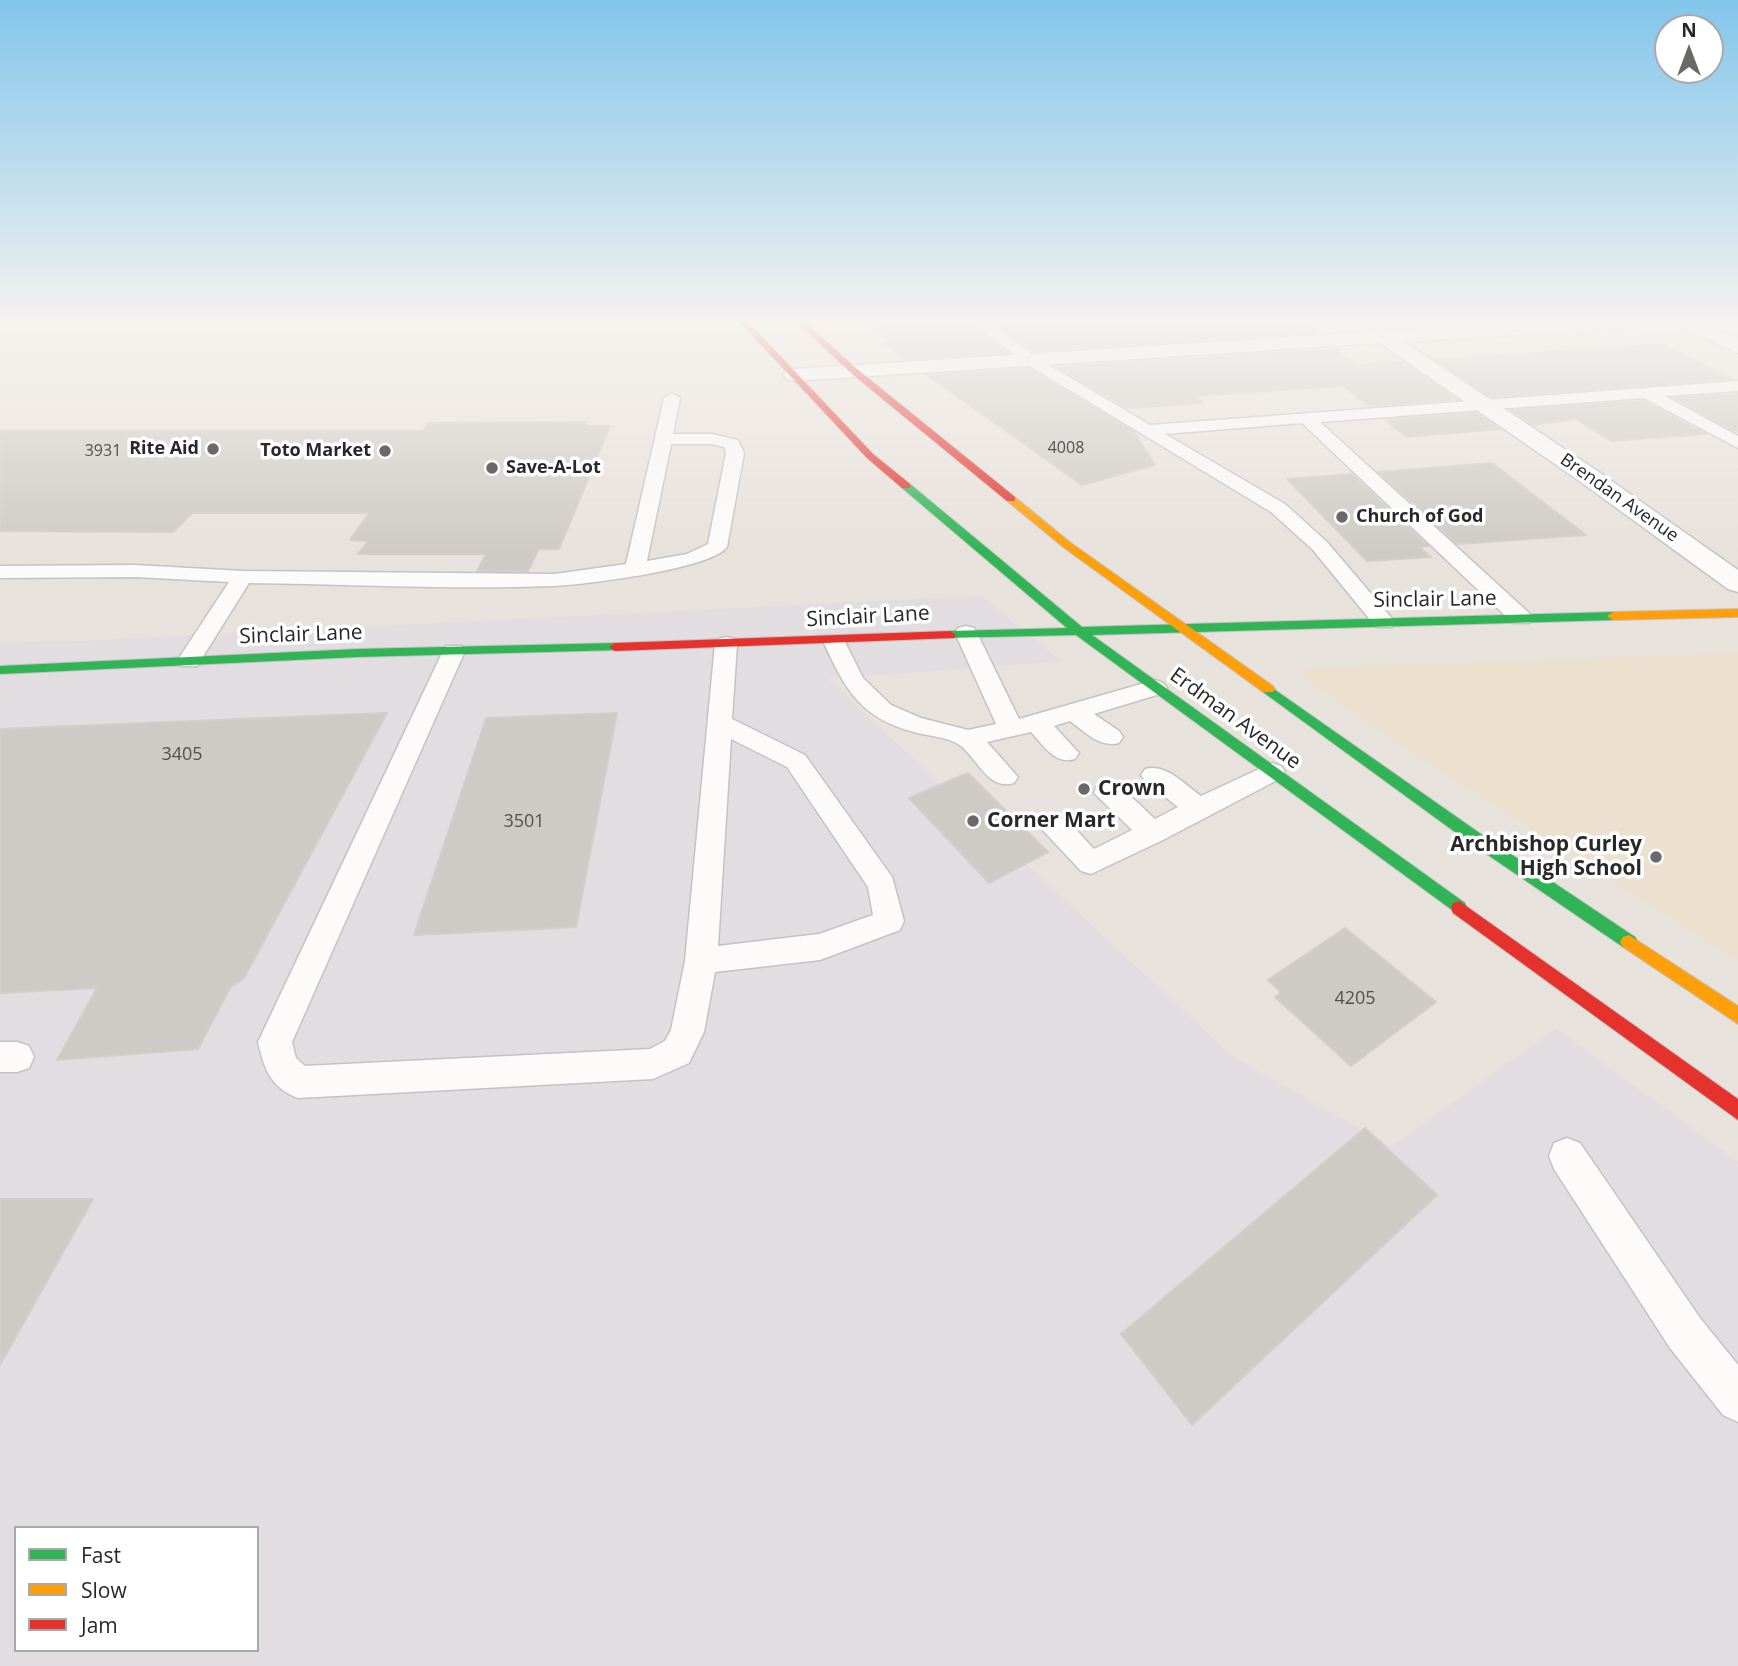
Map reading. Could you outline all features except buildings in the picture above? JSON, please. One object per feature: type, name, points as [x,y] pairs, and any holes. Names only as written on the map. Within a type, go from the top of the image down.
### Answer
[{"type":"main road","name":"Erdman Avenue","points":[[815,398],[870,456],[1077,630],[1738,1111]]},
{"type":"main road","name":"Erdman Avenue","points":[[887,398],[1068,545],[1472,836],[1738,1016]]},
{"type":"main road","name":"Sinclair Lane","points":[[0,670],[966,633],[1738,613]]},
{"type":"street","name":"Brendan Avenue","points":[[1473,398],[1658,524],[1738,583]]},
{"type":"lane","points":[[635,569],[672,398]]},
{"type":"lane","points":[[1092,398],[1279,508],[1320,546],[1384,622]]},
{"type":"lane","points":[[1145,430],[1583,398]]},
{"type":"lane","points":[[1656,398],[1738,443]]},
{"type":"lane","points":[[1306,418],[1521,618]]},
{"type":"lane","points":[[0,572],[135,571],[243,577],[555,580],[692,559],[717,547],[735,453],[732,444],[712,439],[663,439]]},
{"type":"lane","points":[[189,661],[243,577]]},
{"type":"lane","points":[[966,633],[1010,727]]},
{"type":"lane","points":[[834,640],[853,681],[882,711],[913,724],[968,738],[1036,723],[1155,688]]},
{"type":"lane","points":[[454,651],[275,1042],[281,1068],[298,1082],[653,1063],[677,1052],[687,1032],[701,961],[726,644]]},
{"type":"lane","points":[[1073,712],[1110,737]]},
{"type":"lane","points":[[701,961],[820,947],[890,921],[882,885],[796,761],[718,722]]},
{"type":"lane","points":[[1036,723],[1066,753]]},
{"type":"lane","points":[[968,738],[1005,777]]},
{"type":"lane","points":[[1050,823],[1091,863],[1272,772]]},
{"type":"lane","points":[[1154,775],[1199,809]]},
{"type":"lane","points":[[1107,793],[1153,832]]},
{"type":"lane","points":[[1567,1156],[1685,1333],[1738,1400]]},
{"type":"shaded area","points":[[981,596],[1061,661],[828,679],[1233,1057],[1391,1147],[1556,1029],[1738,1162],[1738,1666],[0,1666],[0,642],[84,641]]},
{"type":"shaded area","name":"Archbishop Curley High School","points":[[1738,653],[1738,961],[1412,753],[1301,676],[1306,668]]},
{"type":"traffic: fast","points":[[906,486],[1077,630],[1459,908]]},
{"type":"traffic: fast","points":[[950,635],[1613,616]]},
{"type":"traffic: fast","points":[[0,670],[358,653],[615,647]]},
{"type":"traffic: fast","points":[[1268,689],[1472,836],[1629,942]]},
{"type":"traffic: slow","points":[[1011,499],[1067,545],[1268,689]]},
{"type":"traffic: slow","points":[[1613,616],[1738,613]]},
{"type":"traffic: slow","points":[[1629,942],[1738,1016]]},
{"type":"traffic: jam","points":[[815,398],[870,456],[906,486]]},
{"type":"traffic: jam","points":[[887,398],[1011,499]]},
{"type":"traffic: jam","points":[[615,647],[950,635]]},
{"type":"traffic: jam","points":[[1459,908],[1738,1111]]},
{"type":"place","name":"Rite Aid","points":[[213,449]]},
{"type":"place","name":"Toto Market","points":[[385,451]]},
{"type":"place","name":"Save-A-Lot","points":[[492,468]]},
{"type":"place","name":"Church of God","points":[[1342,517]]},
{"type":"place","name":"Crown","points":[[1084,789]]},
{"type":"place","name":"Corner Mart","points":[[973,821]]},
{"type":"place","name":"Archbishop Curley High School","points":[[1656,857]]}]
